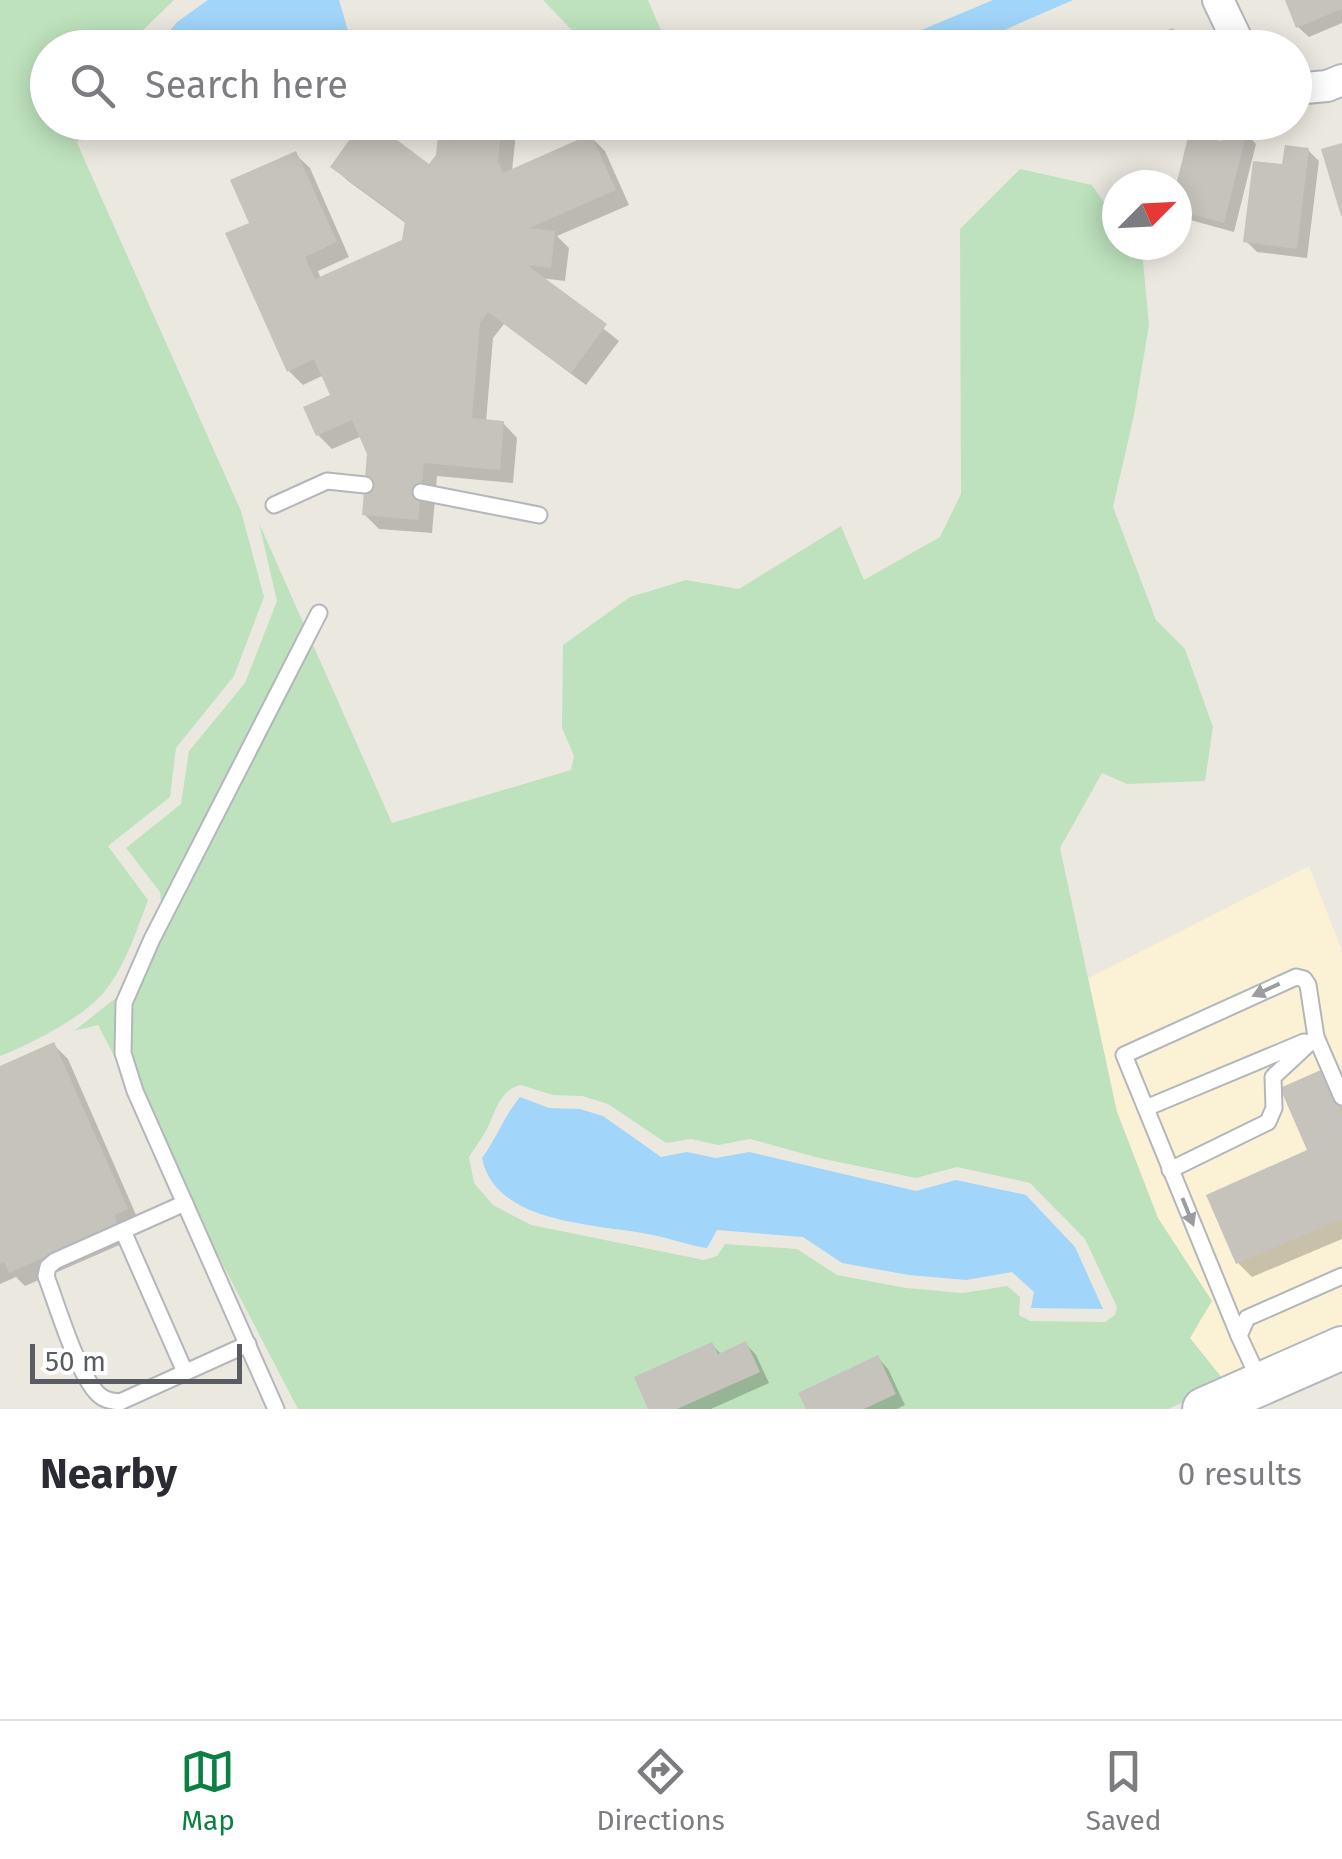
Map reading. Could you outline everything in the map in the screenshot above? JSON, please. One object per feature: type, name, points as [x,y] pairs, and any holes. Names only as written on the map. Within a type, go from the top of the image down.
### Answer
[{"type":"street","points":[[1218,0],[1232,30]]},
{"type":"street","points":[[1312,87],[1342,80]]},
{"type":"street","points":[[1204,1409],[1342,1348]]},
{"type":"lane","points":[[274,504],[327,481],[364,485]]},
{"type":"lane","points":[[421,492],[538,515]]},
{"type":"lane","points":[[276,1409],[135,1091],[123,1053],[124,1002],[319,613]]},
{"type":"lane","points":[[1261,1384],[1124,1055],[1289,979],[1304,979],[1316,1037],[1342,1097]]},
{"type":"lane","points":[[1146,1108],[1316,1037]]},
{"type":"lane","points":[[1170,1170],[1268,1122],[1274,1108],[1274,1077],[1316,1037]]},
{"type":"lane","points":[[186,1204],[55,1260],[48,1268],[46,1276],[85,1376],[98,1394],[108,1401],[120,1402],[248,1344]]},
{"type":"lane","points":[[123,1231],[185,1372]]},
{"type":"lane","points":[[1239,1336],[1248,1318],[1342,1276]]},
{"type":"shaded area","points":[[1309,866],[1342,951],[1342,1332],[1226,1383],[1189,1338],[1211,1300],[1158,1218],[1117,1112],[1087,979]]},
{"type":"green space","points":[[0,0],[174,0],[143,30],[30,30],[30,140],[78,140],[241,511],[264,597],[234,676],[176,748],[170,797],[108,846],[148,900],[119,970],[96,1001],[71,1020],[0,1056]]},
{"type":"green space","points":[[543,0],[648,0],[661,30],[572,30]]},
{"type":"green space","points":[[1020,169],[1092,185],[1102,200],[1102,260],[1142,260],[1149,325],[1113,507],[1156,620],[1185,649],[1213,727],[1205,781],[1127,784],[1102,773],[1060,848],[1117,1112],[1158,1218],[1212,1301],[1190,1338],[1226,1383],[1168,1409],[298,1409],[98,1025],[74,1031],[117,997],[145,945],[161,902],[160,892],[126,848],[181,804],[189,751],[245,683],[277,601],[259,523],[392,823],[571,770],[574,756],[562,728],[563,645],[630,597],[686,580],[739,589],[841,526],[864,580],[940,537],[961,494],[960,229]],"holes":[[[521,1085],[553,1095],[582,1096],[608,1104],[666,1143],[691,1139],[718,1145],[750,1139],[916,1178],[957,1167],[1030,1183],[1085,1239],[1117,1307],[1115,1315],[1105,1322],[1030,1321],[1019,1315],[1020,1297],[1007,1286],[963,1293],[906,1288],[837,1275],[797,1249],[725,1244],[717,1256],[704,1260],[531,1225],[493,1205],[474,1183],[469,1157],[499,1102],[508,1091]]]},
{"type":"water","points":[[208,0],[339,0],[348,30],[171,30]]},
{"type":"water","points":[[993,0],[1073,0],[1004,30],[922,30]]},
{"type":"water","points":[[520,1097],[549,1108],[580,1109],[603,1116],[661,1157],[687,1152],[716,1158],[749,1152],[916,1191],[956,1180],[1026,1195],[1075,1247],[1103,1309],[1031,1308],[1034,1292],[1012,1272],[966,1280],[842,1263],[803,1237],[717,1230],[707,1248],[550,1217],[506,1196],[491,1180],[482,1158]]},
{"type":"building","points":[[1285,0],[1342,0],[1342,9],[1296,28]]},
{"type":"building","points":[[349,140],[397,140],[429,164],[436,155],[437,140],[500,140],[498,161],[503,173],[577,140],[594,140],[616,190],[529,228],[555,231],[551,268],[527,265],[607,324],[571,373],[488,312],[480,323],[472,418],[504,421],[500,470],[424,463],[418,520],[362,515],[367,454],[352,420],[316,436],[303,407],[330,395],[314,359],[287,372],[225,233],[249,223],[230,180],[296,151],[337,242],[305,257],[315,279],[402,240],[405,221],[330,167]]},
{"type":"building","points":[[1187,140],[1245,140],[1224,223],[1192,214],[1192,170],[1180,170]]},
{"type":"building","points":[[1342,143],[1342,216],[1341,216],[1321,149]]},
{"type":"building","points":[[1285,145],[1309,148],[1297,249],[1243,242],[1253,161],[1282,164]]},
{"type":"building","points":[[54,1042],[128,1209],[114,1215],[118,1225],[9,1273],[4,1262],[0,1264],[0,1066]]},
{"type":"building","points":[[1323,1069],[1342,1114],[1342,1219],[1236,1264],[1206,1195],[1307,1150],[1280,1088]]},
{"type":"building","points":[[746,1341],[760,1372],[677,1409],[648,1409],[634,1377],[712,1342],[718,1354]]},
{"type":"building","points":[[878,1355],[896,1394],[864,1409],[806,1409],[798,1393]]}]
